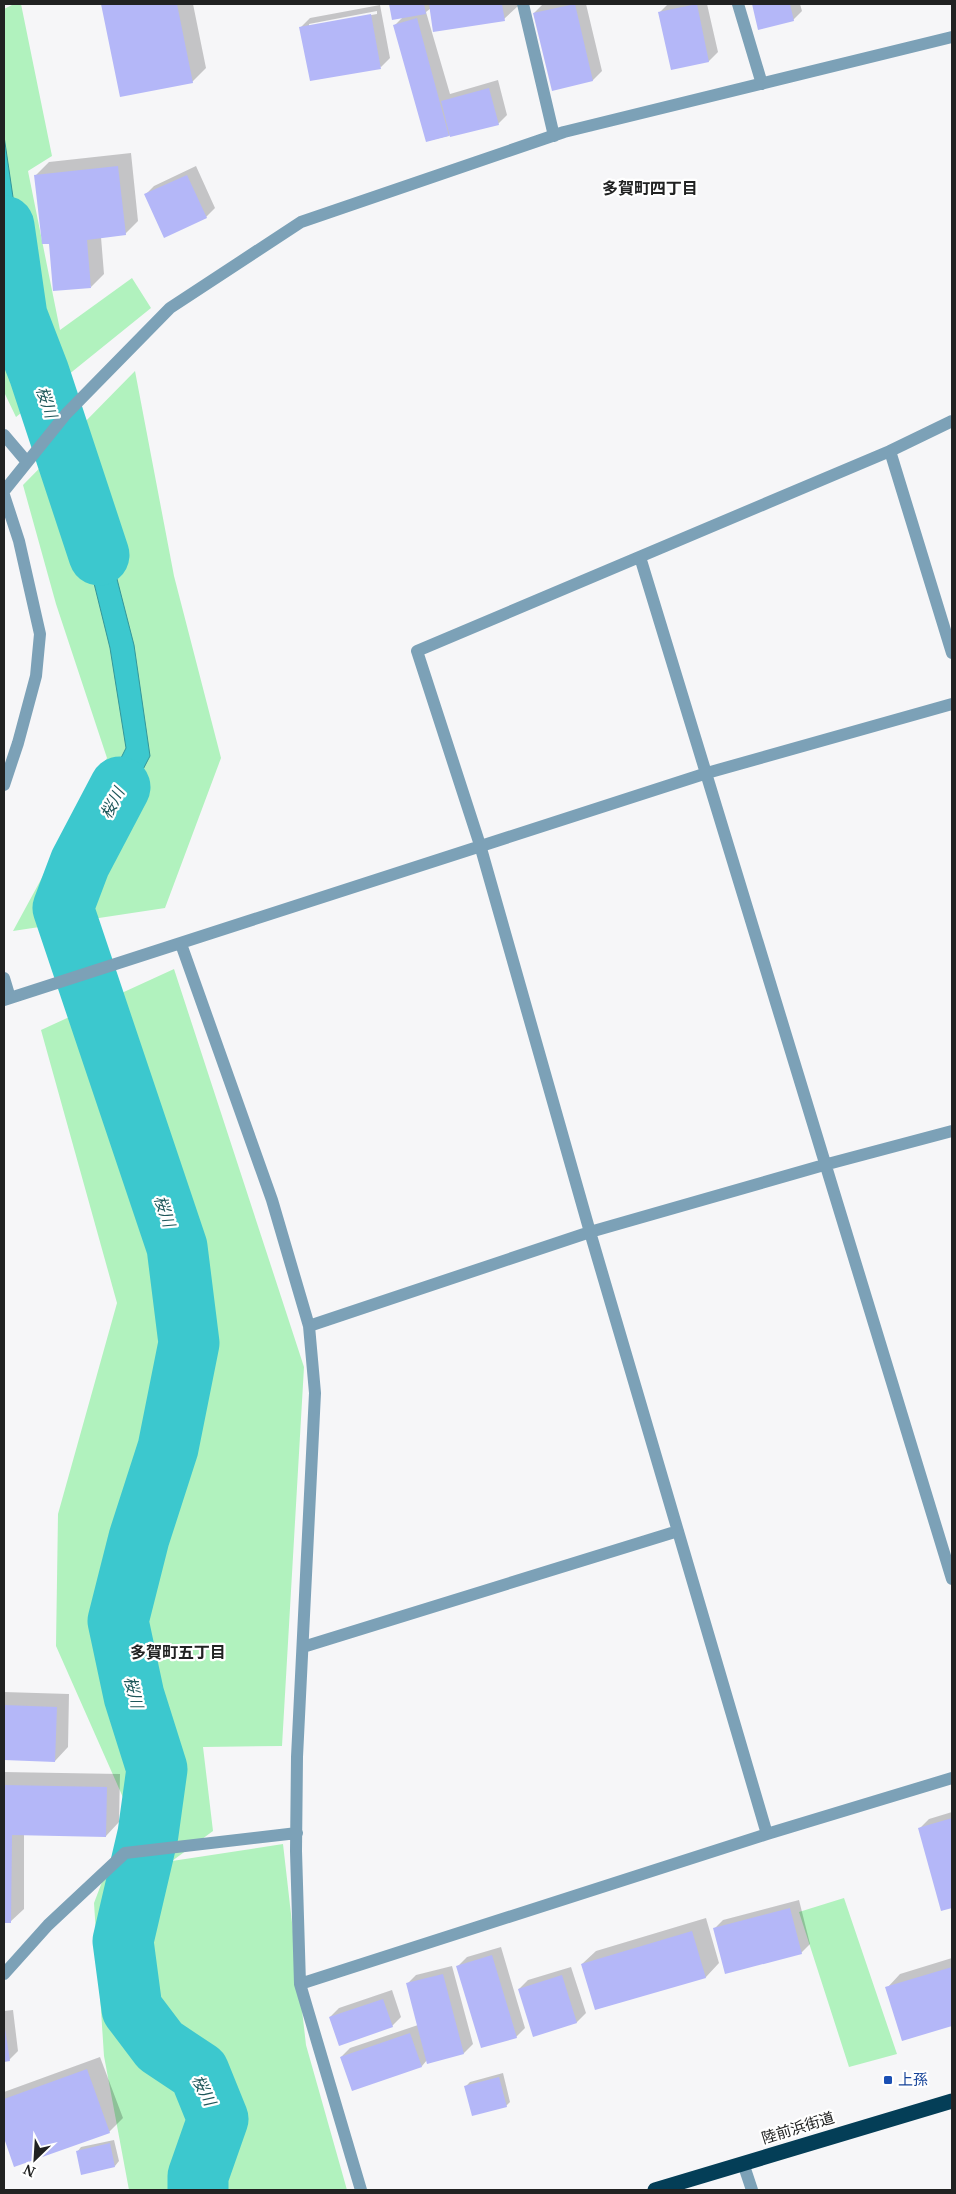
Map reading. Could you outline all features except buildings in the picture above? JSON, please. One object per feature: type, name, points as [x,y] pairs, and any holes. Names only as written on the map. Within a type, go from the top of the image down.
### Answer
[{"type":"highway","name":"陸前浜街道","points":[[655,2190],[952,2101]]},
{"type":"street","points":[[523,4],[554,136]]},
{"type":"street","points":[[738,4],[762,84]]},
{"type":"street","points":[[4,491],[66,414],[170,308],[301,222],[554,136],[952,37]]},
{"type":"street","points":[[767,1834],[590,1232],[480,845],[418,651],[890,451],[952,421]]},
{"type":"street","points":[[4,435],[27,462]]},
{"type":"street","points":[[890,451],[952,653]]},
{"type":"street","points":[[4,495],[19,540],[40,634],[36,676],[18,743],[4,785]]},
{"type":"street","points":[[640,557],[952,1579]]},
{"type":"street","points":[[4,978],[7,999],[707,773],[952,704]]},
{"type":"street","points":[[181,944],[272,1200],[309,1326],[315,1393],[297,1757],[300,1984],[361,2190]]},
{"type":"street","points":[[309,1326],[590,1232],[824,1164],[952,1131]]},
{"type":"street","points":[[303,1647],[678,1531]]},
{"type":"street","points":[[300,1984],[767,1834],[952,1778]]},
{"type":"street","points":[[4,1974],[48,1925],[125,1853],[297,1833]]},
{"type":"street","points":[[743,2163],[752,2190]]},
{"type":"green space","points":[[14,4],[21,4],[52,156],[28,171],[60,330],[132,278],[151,308],[16,417],[4,392],[4,9]]},
{"type":"green space","points":[[135,371],[174,576],[221,758],[165,908],[13,931],[107,758],[56,604],[23,485]]},
{"type":"green space","points":[[174,969],[304,1367],[282,1746],[203,1747],[213,1831],[172,1861],[283,1844],[306,2045],[347,2190],[129,2190],[104,2056],[94,1903],[129,1811],[56,1646],[58,1514],[117,1303],[41,1030]]},
{"type":"green space","points":[[844,1898],[897,2054],[849,2067],[799,1912]]},
{"type":"water","points":[[4,136],[32,326],[57,384],[35,411],[8,349],[4,324]]},
{"type":"water","points":[[81,471],[108,544],[134,645],[150,756],[92,868],[70,859],[126,748],[110,648],[86,551],[59,477]]},
{"type":"water","points":[[166,2038],[207,2065],[229,2118],[212,2178],[212,2190],[186,2190],[185,2174],[205,2119],[190,2079],[155,2054]]},
{"type":"waterway","name":"桜川","points":[[4,226],[17,316],[39,373],[99,555]]},
{"type":"waterway","name":"桜川","points":[[120,787],[80,863],[63,908],[177,1247],[189,1343],[168,1448],[139,1538],[118,1621],[134,1696],[157,1769],[148,1834],[123,1941],[132,2009],[160,2046],[199,2072],[218,2119],[198,2176],[198,2190]]},
{"type":"place","name":"上孫","points":[[888,2080]]},
{"type":"district","name":"多賀町四丁目","points":[[650,188]]},
{"type":"district","name":"多賀町五丁目","points":[[178,1652]]}]
